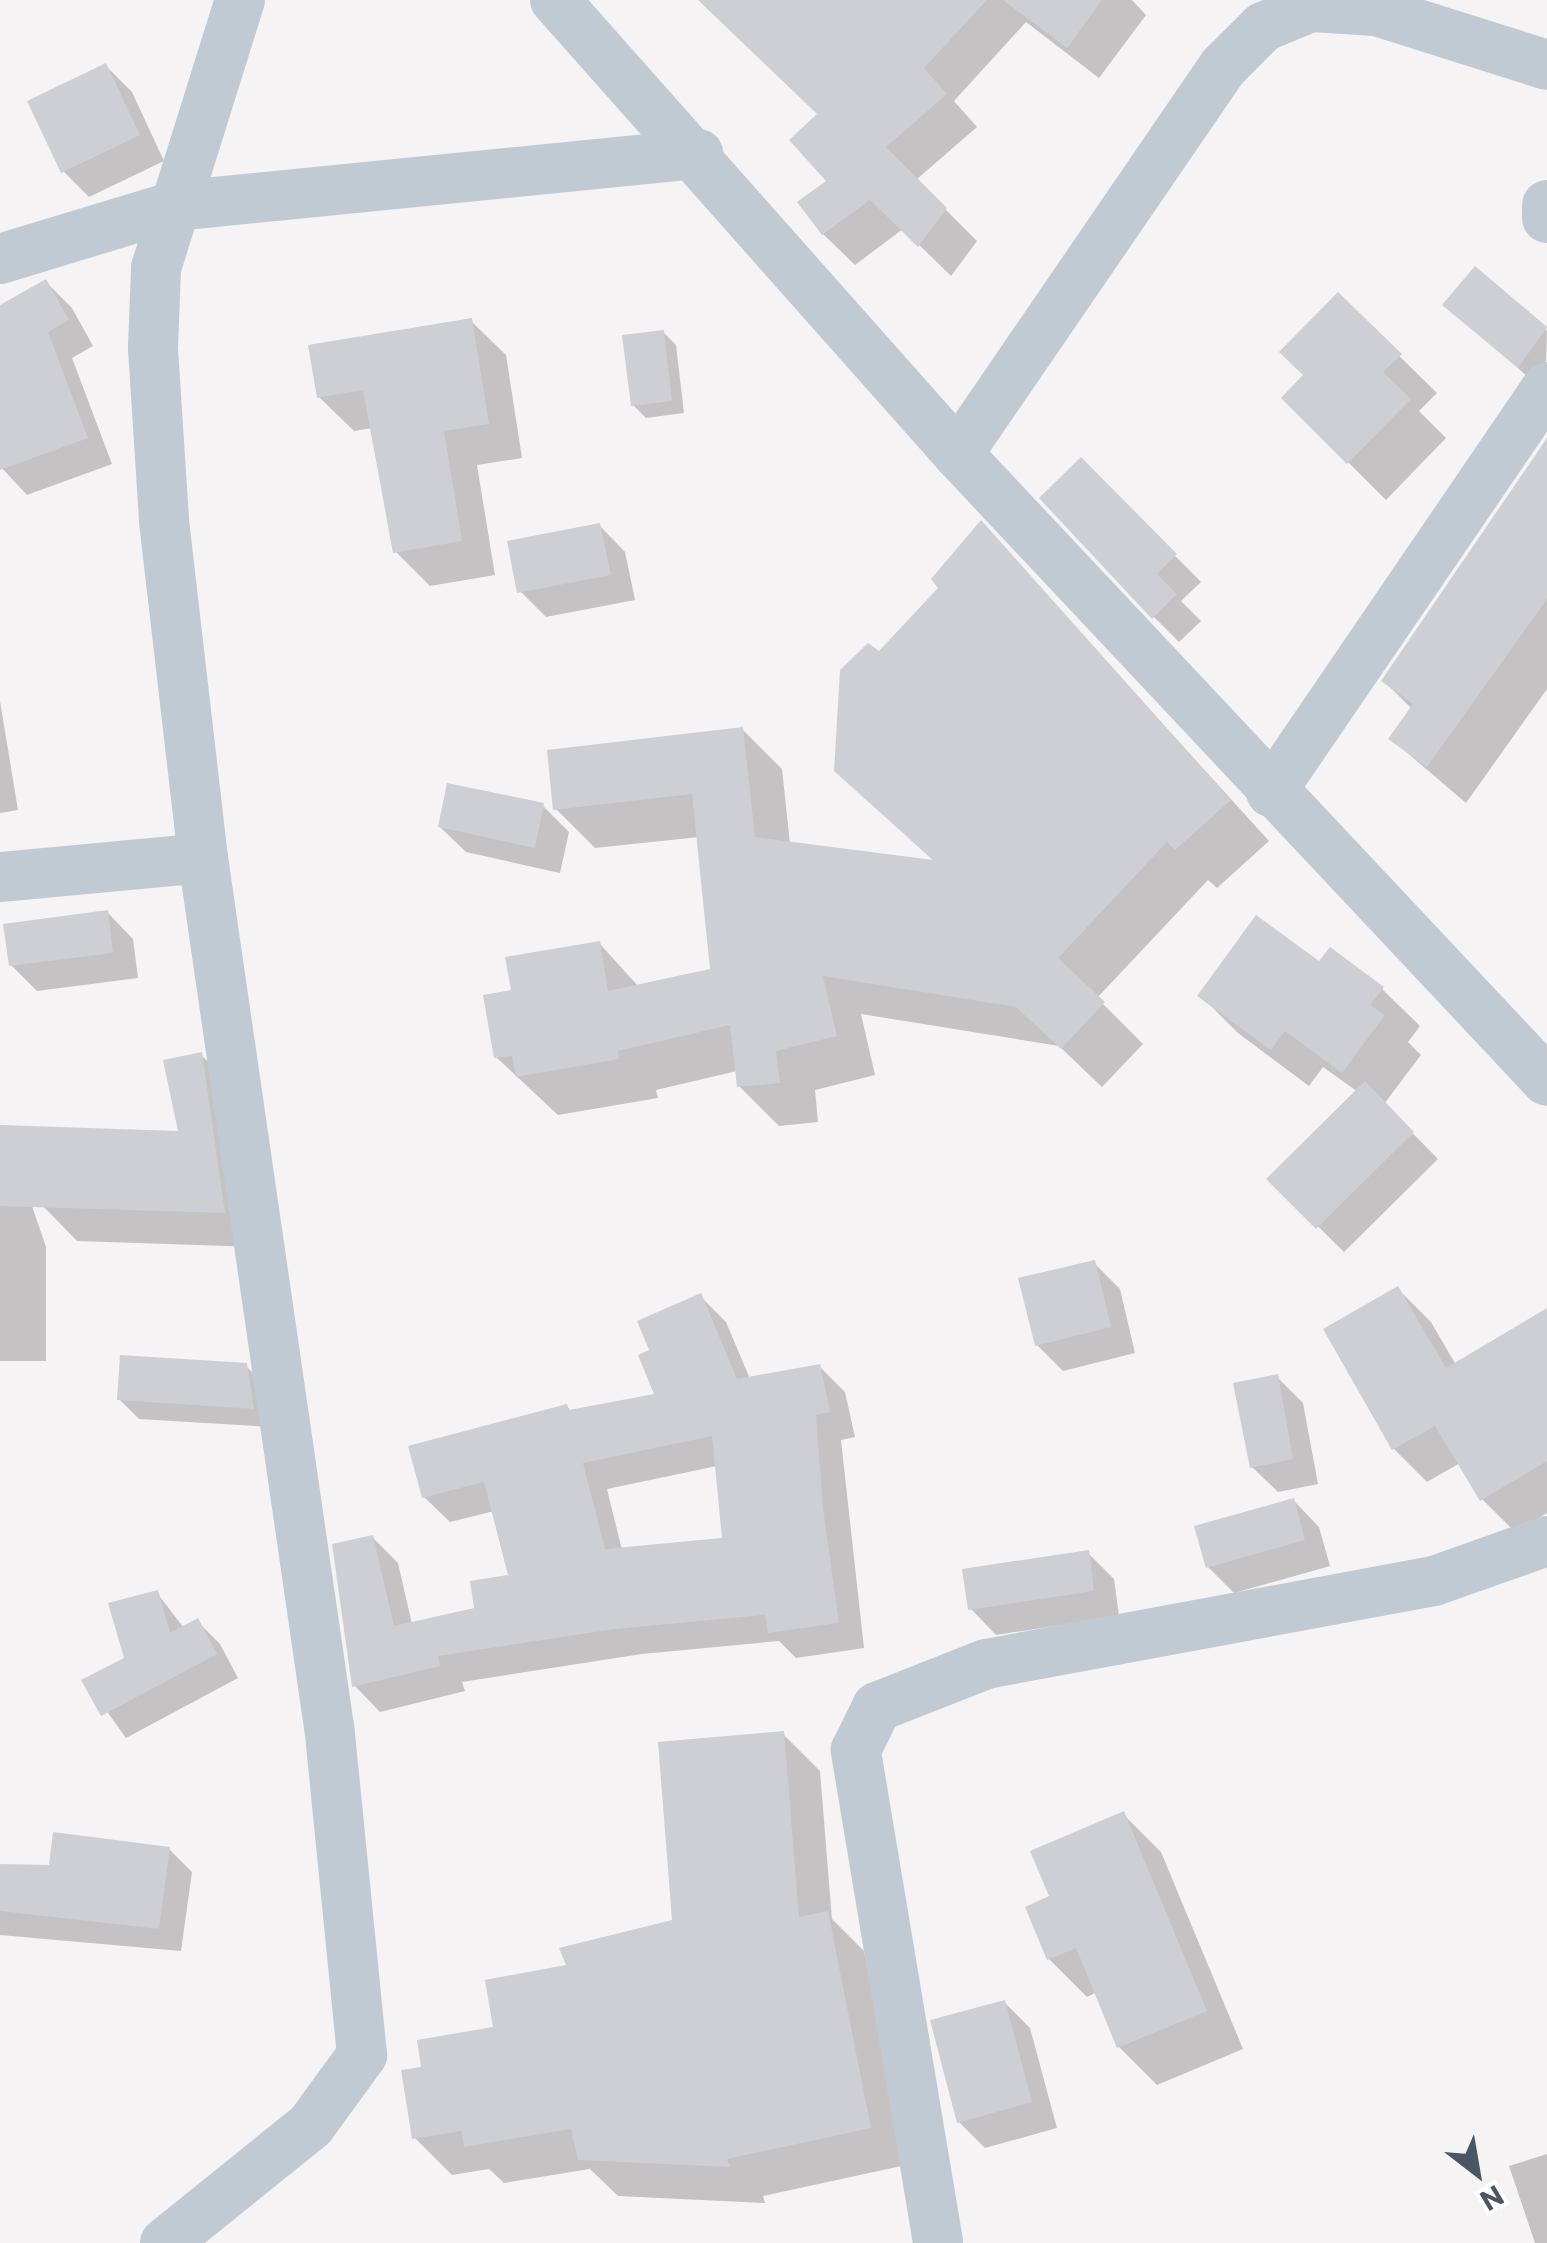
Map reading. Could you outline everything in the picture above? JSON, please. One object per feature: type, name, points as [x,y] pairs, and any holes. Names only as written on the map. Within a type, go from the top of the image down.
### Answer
[{"type":"street","points":[[165,2243],[311,2125],[362,2055],[328,1726],[203,858],[164,519],[153,348],[156,268],[240,0]]},
{"type":"street","points":[[554,0],[698,154],[958,454],[1270,792],[1547,1082]]},
{"type":"street","points":[[958,454],[1224,66],[1264,27],[1311,7],[1376,11],[1547,65]]},
{"type":"street","points":[[0,260],[174,206],[698,154]]},
{"type":"street","points":[[1547,206],[1547,218]]},
{"type":"street","points":[[1270,792],[1547,387]]},
{"type":"street","points":[[0,877],[203,858]]},
{"type":"street","points":[[938,2242],[856,1750],[877,1707],[986,1664],[1434,1581],[1547,1542]]},
{"type":"building","points":[[698,0],[987,0],[924,68],[947,94],[886,147],[947,208],[918,247],[870,200],[822,235],[797,202],[826,181],[789,140],[817,114]]},
{"type":"building","points":[[1003,0],[1102,0],[1067,48]]},
{"type":"building","points":[[106,63],[140,135],[61,173],[27,101]]},
{"type":"building","points":[[1475,266],[1547,327],[1518,368],[1442,305]]},
{"type":"building","points":[[46,279],[69,320],[48,332],[88,438],[0,470],[0,305]]},
{"type":"building","points":[[1338,292],[1402,354],[1383,372],[1411,399],[1347,464],[1281,398],[1303,375],[1279,352]]},
{"type":"building","points":[[472,318],[489,424],[444,431],[462,541],[393,553],[363,390],[317,398],[308,345]]},
{"type":"building","points":[[664,330],[672,401],[631,406],[622,335]]},
{"type":"building","points":[[1547,438],[1547,599],[1427,767],[1388,739],[1413,704],[1381,681]]},
{"type":"building","points":[[1081,457],[1177,554],[1157,574],[1177,594],[1152,619],[1039,498]]},
{"type":"building","points":[[981,520],[1231,800],[1175,850],[1167,842],[1058,958],[1105,1002],[1061,1049],[1016,1007],[823,976],[837,1036],[776,1051],[780,1083],[737,1087],[730,1025],[618,1051],[619,1059],[516,1077],[512,1056],[494,1058],[483,995],[511,990],[505,957],[600,941],[608,991],[710,969],[692,794],[553,810],[547,750],[743,727],[755,837],[933,860],[834,771],[840,670],[868,643],[879,651],[938,588],[931,579]]},
{"type":"building","points":[[600,523],[611,575],[517,593],[507,541]]},
{"type":"building","points":[[447,783],[544,803],[535,848],[438,827]]},
{"type":"building","points":[[108,910],[113,953],[9,966],[3,924]]},
{"type":"building","points":[[1256,915],[1319,961],[1330,947],[1384,987],[1370,1005],[1385,1015],[1342,1073],[1285,1031],[1271,1050],[1197,996]]},
{"type":"building","points":[[202,1052],[225,1213],[0,1206],[0,1125],[178,1131],[163,1060]]},
{"type":"building","points":[[1365,1081],[1414,1132],[1316,1229],[1266,1179]]},
{"type":"building","points":[[1095,1260],[1111,1327],[1035,1346],[1018,1278]]},
{"type":"building","points":[[1398,1286],[1446,1368],[1547,1308],[1547,1461],[1480,1501],[1435,1426],[1392,1450],[1323,1329]]},
{"type":"building","points":[[701,1293],[737,1379],[820,1364],[830,1412],[816,1415],[823,1508],[839,1623],[768,1633],[765,1615],[615,1629],[438,1656],[440,1666],[352,1687],[332,1544],[373,1535],[394,1626],[474,1608],[470,1581],[508,1575],[484,1482],[422,1498],[408,1446],[567,1404],[569,1410],[654,1394],[638,1355],[649,1350],[637,1321]],"holes":[[[712,1436],[722,1538],[605,1549],[583,1463]]]},
{"type":"building","points":[[120,1355],[247,1363],[254,1409],[117,1400]]},
{"type":"building","points":[[1278,1374],[1293,1459],[1250,1468],[1233,1383]]},
{"type":"building","points":[[1294,1498],[1305,1540],[1206,1568],[1194,1526]]},
{"type":"building","points":[[1089,1550],[1094,1591],[968,1610],[962,1569]]},
{"type":"building","points":[[158,1590],[170,1633],[198,1618],[217,1654],[101,1716],[81,1680],[124,1658],[108,1603]]},
{"type":"building","points":[[784,1731],[799,1917],[828,1911],[871,2128],[727,2159],[730,2167],[578,2160],[571,2129],[464,2147],[461,2131],[412,2139],[401,2070],[421,2067],[417,2040],[493,2027],[485,1980],[566,1965],[559,1948],[672,1920],[658,1742]]},
{"type":"building","points":[[1124,1811],[1207,2011],[1117,2048],[1076,1948],[1047,1960],[1025,1907],[1049,1896],[1030,1851]]},
{"type":"building","points":[[53,1832],[170,1847],[159,1929],[0,1911],[0,1864],[49,1865]]},
{"type":"building","points":[[1005,2000],[1032,2102],[957,2123],[930,2020]]}]
